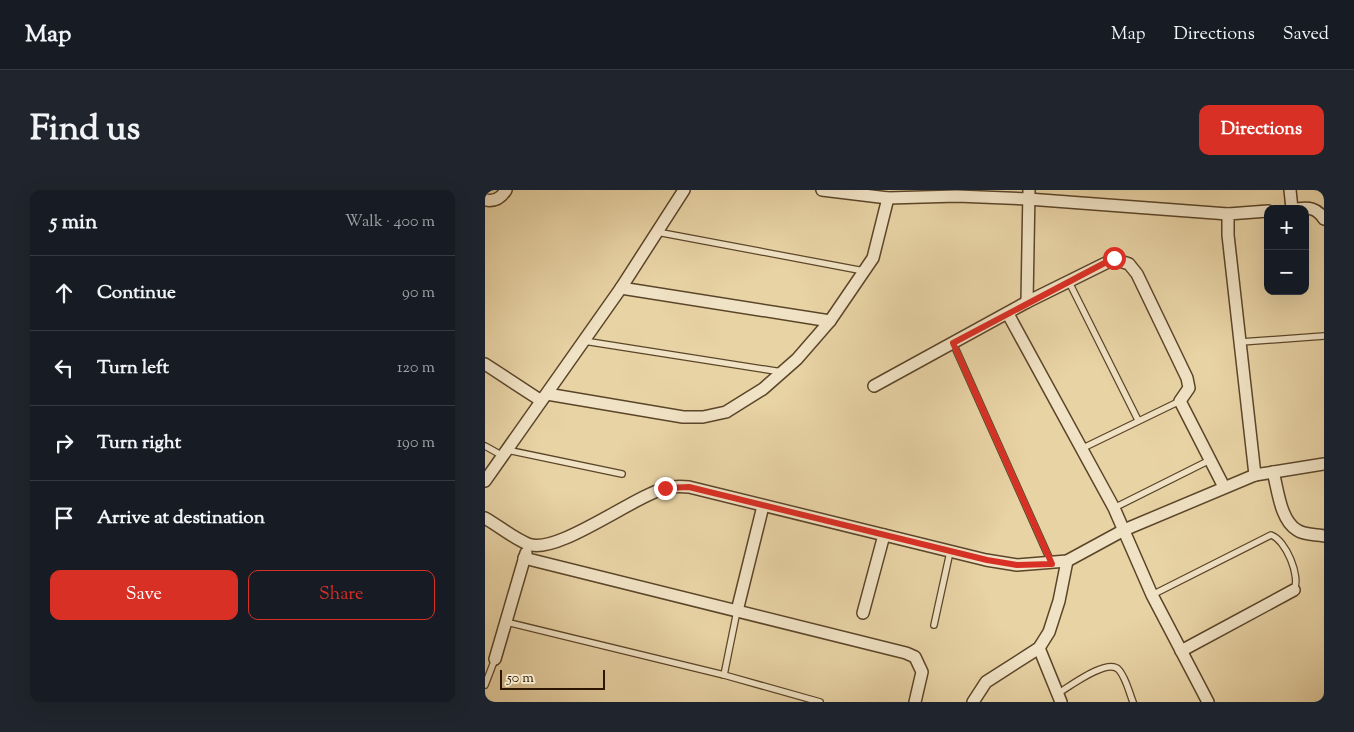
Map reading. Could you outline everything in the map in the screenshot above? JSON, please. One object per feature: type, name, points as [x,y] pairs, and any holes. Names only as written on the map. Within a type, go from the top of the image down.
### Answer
[{"type":"street","points":[[485,200],[492,201],[506,190]]},
{"type":"street","points":[[485,481],[621,288],[684,190]]},
{"type":"street","points":[[822,190],[888,198],[1028,195],[1228,214],[1264,211]]},
{"type":"street","points":[[1290,190],[1292,205]]},
{"type":"street","points":[[1027,302],[1028,195]]},
{"type":"street","points":[[485,364],[543,397],[683,418],[703,417],[726,412],[763,389],[784,372],[830,321],[873,258],[888,198]]},
{"type":"street","points":[[1309,208],[1312,208],[1324,219]]},
{"type":"street","points":[[1228,214],[1228,235],[1255,474]]},
{"type":"street","points":[[874,386],[1027,302],[1114,258],[1129,264],[1137,274],[1187,378],[1189,388],[1179,400],[1224,487]]},
{"type":"street","points":[[621,288],[830,321]]},
{"type":"street","points":[[1008,314],[1113,508],[1152,595],[1208,702]]},
{"type":"street","points":[[485,518],[529,545],[556,541],[574,534],[665,488],[689,487],[950,552],[1017,565],[1052,564],[1067,561],[1123,530],[1255,474],[1324,464]]},
{"type":"street","points":[[1273,472],[1283,512],[1290,524],[1305,533],[1324,536]]},
{"type":"street","points":[[737,611],[763,506]]},
{"type":"street","points":[[863,613],[884,535]]},
{"type":"street","points":[[495,659],[529,545]]},
{"type":"street","points":[[524,558],[915,657],[923,672],[915,702]]},
{"type":"street","points":[[973,702],[986,682],[1039,648],[1051,624],[1067,561]]},
{"type":"street","points":[[1181,651],[1294,590]]},
{"type":"street","points":[[1039,648],[1059,698]]},
{"type":"lane","points":[[657,232],[864,271]]},
{"type":"lane","points":[[1069,282],[1138,420]]},
{"type":"lane","points":[[1241,342],[1324,336]]},
{"type":"lane","points":[[582,341],[784,372]]},
{"type":"lane","points":[[953,343],[1052,564]]},
{"type":"lane","points":[[1081,449],[1179,400]]},
{"type":"lane","points":[[485,446],[505,453],[622,474]]},
{"type":"lane","points":[[1113,508],[1210,460]]},
{"type":"lane","points":[[1152,595],[1271,535],[1281,542],[1295,569],[1298,580],[1294,590]]},
{"type":"lane","points":[[934,625],[950,552]]},
{"type":"lane","points":[[724,675],[737,611]]},
{"type":"lane","points":[[506,622],[724,675],[820,702]]},
{"type":"lane","points":[[485,685],[492,673],[495,659]]},
{"type":"lane","points":[[1059,698],[1100,668],[1110,666],[1119,670],[1133,702]]},
{"type":"route","points":[[665,488],[689,487],[987,560],[1017,565],[1052,564],[953,343],[1027,302],[1114,258]]}]
